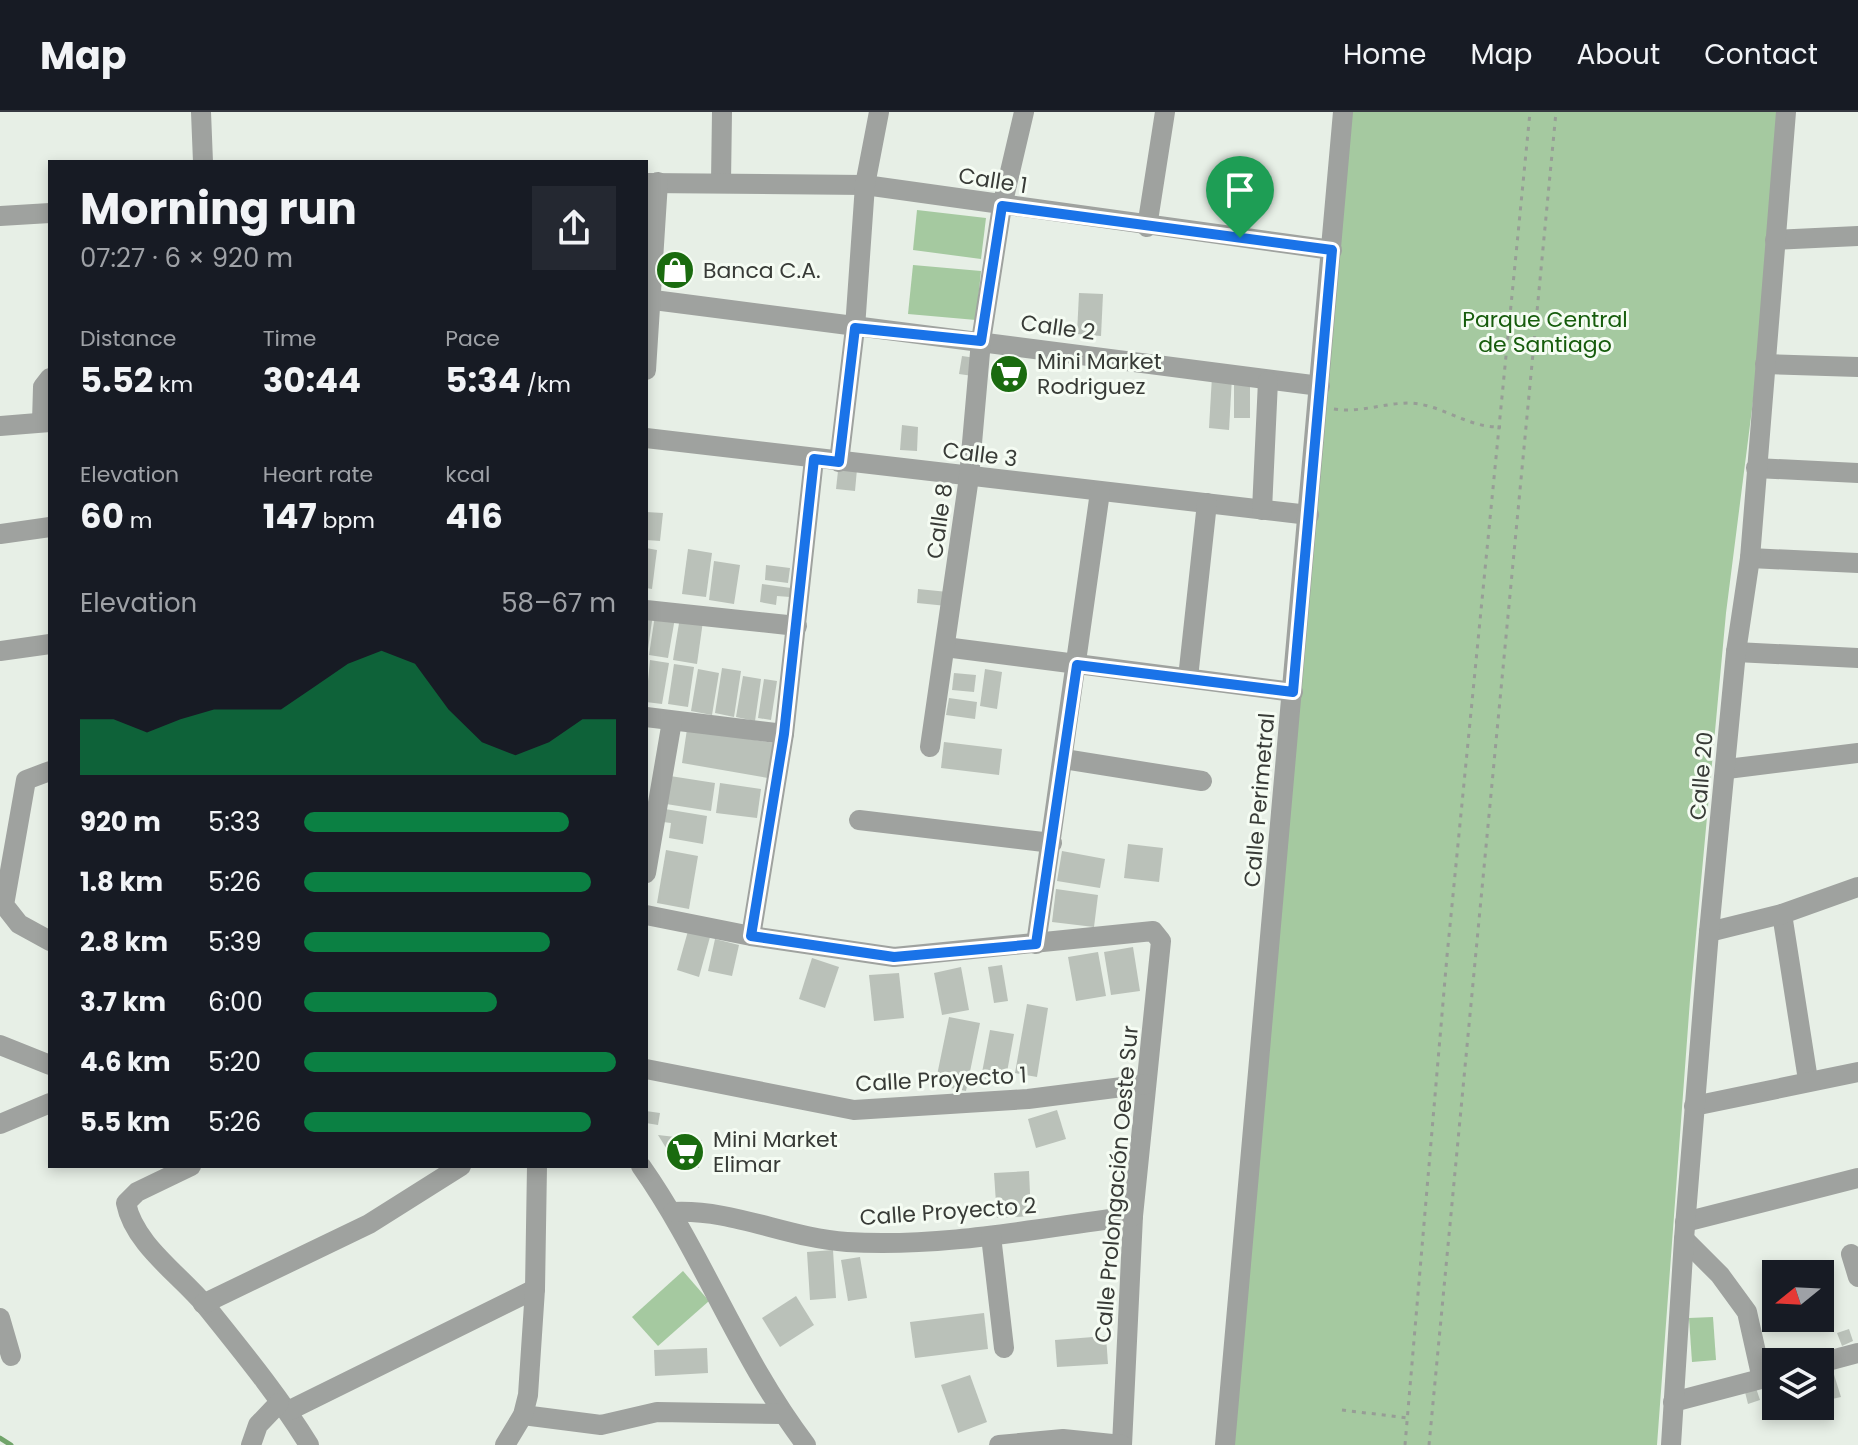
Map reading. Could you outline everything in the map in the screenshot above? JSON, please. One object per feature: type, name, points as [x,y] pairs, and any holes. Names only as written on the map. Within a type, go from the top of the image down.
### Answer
[{"type":"street","points":[[201,112],[203,160]]},
{"type":"street","points":[[721,182],[722,112]]},
{"type":"street","points":[[839,462],[855,328],[865,185],[879,112]]},
{"type":"street","name":"Calle 8","points":[[930,747],[969,477],[981,341],[1002,206],[1024,112]]},
{"type":"street","points":[[1147,227],[1165,112]]},
{"type":"street","name":"Calle Perimetral","points":[[1225,1445],[1343,112]]},
{"type":"street","name":"Calle 20","points":[[1671,1445],[1684,1231],[1709,932],[1736,652],[1750,558],[1786,112]]},
{"type":"street","points":[[648,323],[652,183]]},
{"type":"street","name":"Calle 1","points":[[652,183],[865,185],[1147,227],[1332,250]]},
{"type":"street","points":[[0,216],[48,213]]},
{"type":"street","points":[[1775,240],[1858,236]]},
{"type":"street","name":"Calle 2","points":[[649,300],[1320,386]]},
{"type":"street","points":[[1765,364],[1858,367]]},
{"type":"street","points":[[0,426],[46,422],[43,387],[48,381]]},
{"type":"street","points":[[1262,510],[1268,381]]},
{"type":"street","name":"Calle 3","points":[[648,438],[1309,515]]},
{"type":"street","points":[[751,936],[784,734],[814,459]]},
{"type":"street","points":[[1756,468],[1858,473]]},
{"type":"street","points":[[648,915],[751,936],[894,957],[1036,944],[1100,492]]},
{"type":"street","points":[[1188,678],[1207,503]]},
{"type":"street","points":[[0,534],[48,527]]},
{"type":"street","points":[[1750,558],[1858,563]]},
{"type":"street","points":[[648,610],[797,626]]},
{"type":"street","points":[[0,651],[48,644]]},
{"type":"street","points":[[945,647],[1293,692]]},
{"type":"street","points":[[1736,652],[1858,658]]},
{"type":"street","points":[[648,717],[784,734]]},
{"type":"street","points":[[648,861],[672,721]]},
{"type":"street","points":[[1727,769],[1858,753]]},
{"type":"street","points":[[1064,759],[1202,781]]},
{"type":"street","points":[[48,772],[26,780],[4,905],[19,924],[48,940]]},
{"type":"street","points":[[859,820],[1052,843]]},
{"type":"street","points":[[1709,932],[1857,892]]},
{"type":"street","points":[[1782,914],[1808,1080]]},
{"type":"street","name":"Calle Prolongación Oeste Sur","points":[[1036,944],[1153,931],[1161,941],[1133,1216],[1122,1445]]},
{"type":"street","points":[[0,1045],[48,1064]]},
{"type":"street","name":"Calle Proyecto 1","points":[[648,1069],[854,1110],[1028,1099],[1146,1084]]},
{"type":"street","points":[[1694,1106],[1858,1072]]},
{"type":"street","points":[[0,1124],[48,1104]]},
{"type":"street","points":[[187,1168],[137,1192],[126,1203],[130,1223],[203,1304],[309,1445]]},
{"type":"street","points":[[203,1304],[369,1224],[458,1168]]},
{"type":"street","points":[[505,1445],[523,1415],[535,1289],[537,1168]]},
{"type":"street","points":[[642,1168],[673,1212],[795,1441]]},
{"type":"street","points":[[1762,1356],[1747,1312],[1684,1231],[1858,1178]]},
{"type":"street","name":"Calle Proyecto 2","points":[[673,1212],[724,1214],[763,1227],[845,1242],[887,1243],[991,1236],[1133,1216]]},
{"type":"street","points":[[991,1236],[1004,1348]]},
{"type":"street","points":[[1851,1254],[1858,1277]]},
{"type":"street","points":[[251,1445],[258,1425],[283,1407],[535,1289]]},
{"type":"street","points":[[0,1318],[11,1356]]},
{"type":"street","points":[[1834,1359],[1858,1353]]},
{"type":"street","points":[[1673,1402],[1762,1379]]},
{"type":"street","points":[[523,1415],[601,1425],[657,1412],[783,1414]]},
{"type":"street","points":[[999,1445],[1063,1439],[1122,1445]]},
{"type":"path","points":[[1405,1445],[1447,956],[1530,112]]},
{"type":"path","points":[[1429,1445],[1556,112]]},
{"type":"path","points":[[1318,407],[1357,411],[1408,403],[1427,406],[1473,425],[1501,427]]},
{"type":"path","points":[[1342,1410],[1408,1418]]},
{"type":"green space","name":"Parque Central de Santiago","points":[[1349,112],[1777,112],[1764,315],[1726,613],[1690,1000],[1657,1445],[1233,1445]]},
{"type":"green space","points":[[917,210],[986,218],[981,259],[913,250]]},
{"type":"green space","points":[[913,265],[981,271],[976,320],[908,314]]},
{"type":"green space","points":[[683,1271],[709,1301],[658,1346],[632,1317]]},
{"type":"green space","points":[[1713,1317],[1716,1360],[1692,1362],[1689,1318]]},
{"type":"building","name":"Banca C.A.","points":[[669,260],[683,261],[681,281],[667,279]]},
{"type":"building","points":[[1079,293],[1103,294],[1101,336],[1077,334]]},
{"type":"building","points":[[962,356],[976,358],[973,376],[959,374]]},
{"type":"building","name":"Mini Market Rodriguez","points":[[1000,362],[1019,364],[1018,386],[998,384]]},
{"type":"building","points":[[1212,376],[1232,377],[1229,430],[1209,428]]},
{"type":"building","points":[[1234,384],[1250,384],[1250,418],[1234,418]]},
{"type":"building","points":[[902,425],[918,427],[917,451],[900,450]]},
{"type":"building","points":[[857,469],[855,491],[836,489],[838,471]]},
{"type":"building","points":[[648,512],[663,513],[660,541],[648,540]]},
{"type":"building","points":[[648,548],[657,550],[652,589],[648,588]]},
{"type":"building","points":[[688,549],[712,553],[706,597],[682,594]]},
{"type":"building","points":[[714,561],[740,565],[734,604],[709,600]]},
{"type":"building","points":[[766,565],[790,568],[788,583],[765,580]]},
{"type":"building","points":[[762,584],[791,588],[790,597],[777,596],[776,605],[760,602]]},
{"type":"building","points":[[918,589],[948,592],[947,606],[917,603]]},
{"type":"building","points":[[648,613],[653,614],[648,649]]},
{"type":"building","points":[[655,615],[675,618],[668,658],[649,655]]},
{"type":"building","points":[[680,617],[703,621],[697,664],[673,660]]},
{"type":"building","points":[[650,660],[669,663],[662,704],[648,702]]},
{"type":"building","points":[[674,664],[694,667],[688,707],[668,704]]},
{"type":"building","points":[[722,668],[741,671],[734,717],[715,713]]},
{"type":"building","points":[[698,669],[719,673],[712,715],[691,711]]},
{"type":"building","points":[[985,669],[1002,672],[997,709],[980,706]]},
{"type":"building","points":[[954,673],[976,675],[974,692],[952,690]]},
{"type":"building","points":[[743,676],[761,679],[755,721],[736,717]]},
{"type":"building","points":[[764,679],[777,681],[771,720],[758,718]]},
{"type":"building","points":[[949,698],[977,702],[975,719],[946,715]]},
{"type":"building","points":[[687,729],[780,744],[774,779],[682,763]]},
{"type":"building","points":[[944,742],[1002,749],[999,775],[941,768]]},
{"type":"building","points":[[670,776],[715,783],[711,811],[666,804]]},
{"type":"building","points":[[720,783],[761,789],[757,818],[716,813]]},
{"type":"building","points":[[665,809],[707,816],[703,844],[669,838],[671,823],[663,822]]},
{"type":"building","points":[[1128,844],[1163,848],[1159,882],[1124,878]]},
{"type":"building","points":[[666,850],[698,856],[689,909],[657,903]]},
{"type":"building","points":[[1062,851],[1105,859],[1100,888],[1057,881]]},
{"type":"building","points":[[1056,889],[1098,895],[1094,927],[1052,922]]},
{"type":"building","points":[[688,931],[710,937],[699,977],[677,970]]},
{"type":"building","points":[[715,939],[739,945],[732,976],[708,971]]},
{"type":"building","points":[[1133,947],[1140,991],[1111,995],[1104,952]]},
{"type":"building","points":[[1098,952],[1106,996],[1076,1001],[1068,957]]},
{"type":"building","points":[[812,958],[839,967],[825,1008],[799,999]]},
{"type":"building","points":[[1002,965],[1008,1001],[994,1003],[988,967]]},
{"type":"building","points":[[961,967],[969,1010],[942,1015],[934,973]]},
{"type":"building","points":[[899,973],[904,1018],[874,1021],[869,975]]},
{"type":"building","points":[[1027,1004],[1048,1008],[1037,1077],[1015,1073]]},
{"type":"building","points":[[949,1017],[980,1023],[966,1091],[935,1085]]},
{"type":"building","points":[[990,1030],[1014,1034],[1005,1083],[981,1078]]},
{"type":"building","points":[[1057,1110],[1066,1139],[1036,1148],[1028,1119]]},
{"type":"building","points":[[648,1111],[660,1113],[658,1125],[648,1123]]},
{"type":"building","name":"Mini Market Elimar","points":[[658,1135],[702,1140],[699,1168],[676,1164]]},
{"type":"building","points":[[1029,1171],[1031,1216],[997,1218],[994,1173]]},
{"type":"building","points":[[833,1250],[836,1298],[810,1300],[807,1252]]},
{"type":"building","points":[[860,1257],[867,1298],[848,1301],[841,1260]]},
{"type":"building","points":[[796,1296],[814,1325],[780,1347],[762,1318]]},
{"type":"building","points":[[984,1313],[988,1349],[915,1358],[910,1322]]},
{"type":"building","points":[[1849,1329],[1853,1341],[1842,1346],[1837,1333]]},
{"type":"building","points":[[1106,1336],[1108,1364],[1057,1367],[1055,1340]]},
{"type":"building","points":[[707,1348],[708,1373],[655,1376],[654,1350]]},
{"type":"building","points":[[970,1375],[987,1422],[958,1433],[941,1385]]},
{"type":"building","points":[[1834,1375],[1841,1397],[1834,1399]]},
{"type":"building","points":[[1755,1385],[1760,1400],[1748,1404],[1744,1388]]},
{"type":"waterway","points":[[0,1438],[11,1445]]},
{"type":"place","name":"Banca C.A.","points":[[675,270]]},
{"type":"place","name":"Mini Market Rodriguez","points":[[1009,374]]},
{"type":"place","name":"Mini Market Elimar","points":[[685,1152]]},
{"type":"route","points":[[1002,206],[1240,238],[1332,250],[1293,692],[1077,665],[1036,944],[894,957],[751,936],[784,734],[814,459],[839,462],[855,328],[981,341],[1002,206]]}]
